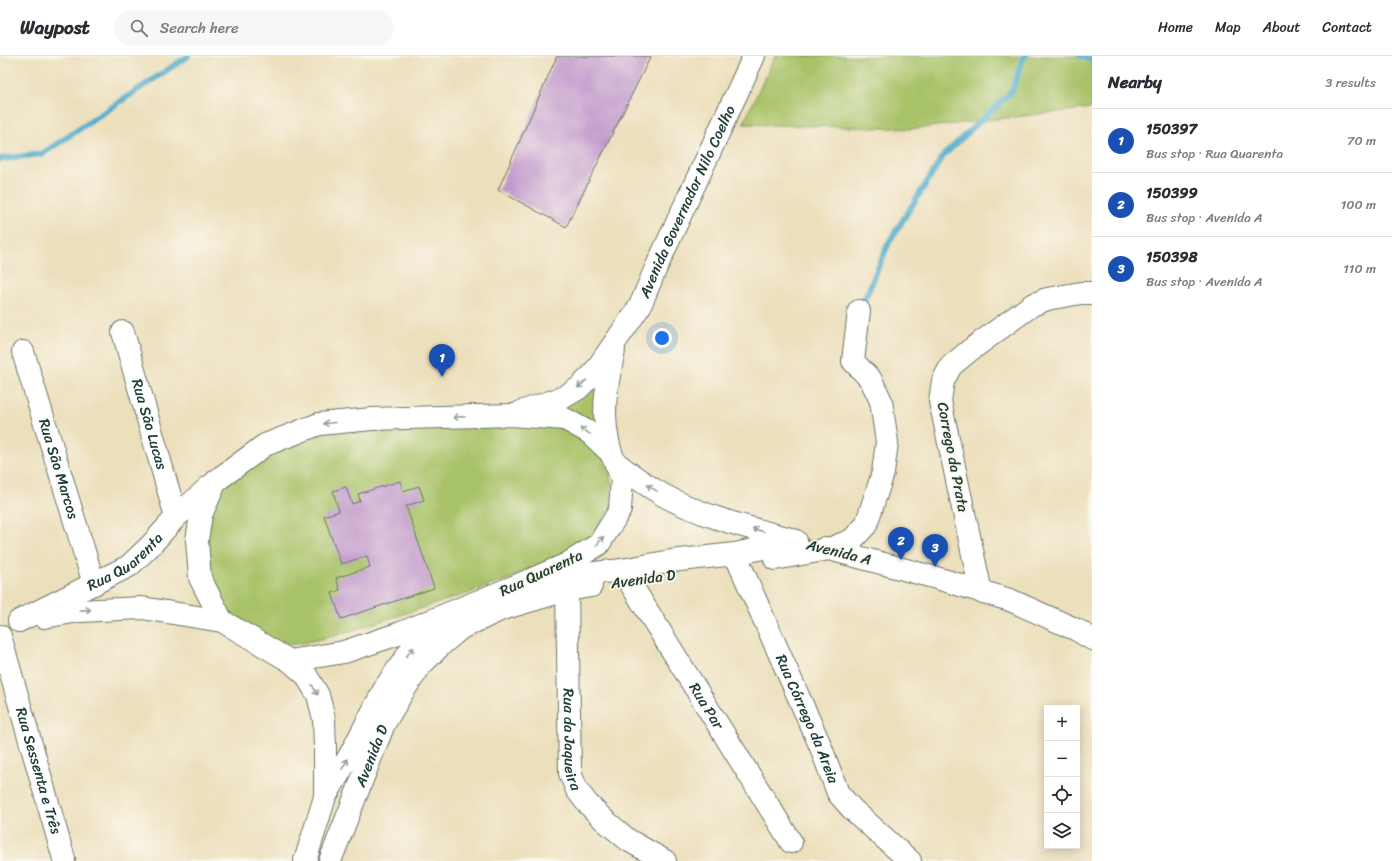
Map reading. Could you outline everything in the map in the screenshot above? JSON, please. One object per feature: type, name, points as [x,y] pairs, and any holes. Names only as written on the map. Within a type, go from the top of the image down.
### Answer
[{"type":"street","name":"Avenida Governador Nilo Coelho","points":[[512,415],[558,399],[579,388],[593,374],[615,344],[640,306],[655,270],[754,56]]},
{"type":"street","name":"Corrego da Prata","points":[[981,592],[940,402],[942,381],[951,366],[1032,305],[1047,299],[1081,293],[1092,293]]},
{"type":"street","name":"Avenida D","points":[[330,861],[384,724],[421,665],[461,628],[561,584],[625,575],[672,561],[737,560],[829,549],[852,540],[866,525],[883,473],[887,442],[881,401],[871,380],[853,361],[859,311]]},
{"type":"street","name":"Rua São Lucas","points":[[123,332],[176,517]]},
{"type":"street","points":[[613,457],[606,436],[605,410],[607,385],[615,344]]},
{"type":"street","name":"Rua São Marcos","points":[[23,352],[94,584]]},
{"type":"street","name":"Rua Quarenta","points":[[512,415],[565,419],[590,434],[613,457],[622,478],[620,510],[599,544],[567,564],[530,580],[401,633],[344,652],[290,661],[222,620],[142,608],[79,611],[9,624],[129,566],[150,546],[176,517],[216,481],[264,445],[319,424],[372,419],[512,415]]},
{"type":"street","name":"Avenida A","points":[[613,457],[631,474],[664,495],[705,513],[796,541],[940,579],[1010,600],[1077,630],[1092,639]]},
{"type":"street","name":"Rua Quarenta","points":[[216,481],[201,515],[197,540],[200,578],[222,620]]},
{"type":"street","name":"Avenida D","points":[[737,560],[796,541]]},
{"type":"street","name":"Rua Córrego da Areia","points":[[737,560],[820,745],[838,793],[852,809],[910,861]]},
{"type":"street","name":"Rua Par","points":[[625,575],[791,842]]},
{"type":"street","name":"Avenida D","points":[[530,580],[561,584]]},
{"type":"street","name":"Rua da Jaqueira","points":[[561,584],[570,773],[578,790],[587,803],[603,819],[628,840],[665,861]]},
{"type":"street","name":"Avenida D","points":[[305,861],[325,797],[350,755],[386,686],[409,653],[443,616]]},
{"type":"street","name":"Rua Sessenta e Três","points":[[0,636],[64,860]]},
{"type":"street","name":"Avenida D","points":[[290,661],[306,675],[318,695],[324,719],[325,797]]},
{"type":"green space","points":[[775,56],[1092,56],[1092,108],[911,129],[743,124]]},
{"type":"green space","points":[[605,357],[598,432],[563,412],[557,399]]},
{"type":"green space","points":[[530,418],[583,436],[600,453],[609,470],[612,488],[611,507],[592,536],[573,551],[521,575],[466,594],[334,636],[298,644],[283,644],[259,633],[218,603],[204,580],[203,500],[267,437]]},
{"type":"building","points":[[557,56],[651,56],[566,227],[498,190]]},
{"type":"building","points":[[400,481],[403,491],[419,486],[424,500],[406,506],[434,588],[341,619],[332,593],[340,590],[336,578],[370,567],[367,556],[341,564],[324,516],[339,511],[333,491],[346,487],[352,504],[360,501],[358,494]]},
{"type":"waterway","points":[[0,159],[42,154],[188,56]]},
{"type":"waterway","points":[[861,308],[889,242],[944,155],[1012,91],[1023,58],[1026,56]]},
{"type":"waterway","points":[[1080,56],[1092,60]]},
{"type":"place","name":"150397","points":[[442,377]]},
{"type":"place","name":"150399","points":[[901,560]]},
{"type":"place","name":"150398","points":[[935,567]]}]
